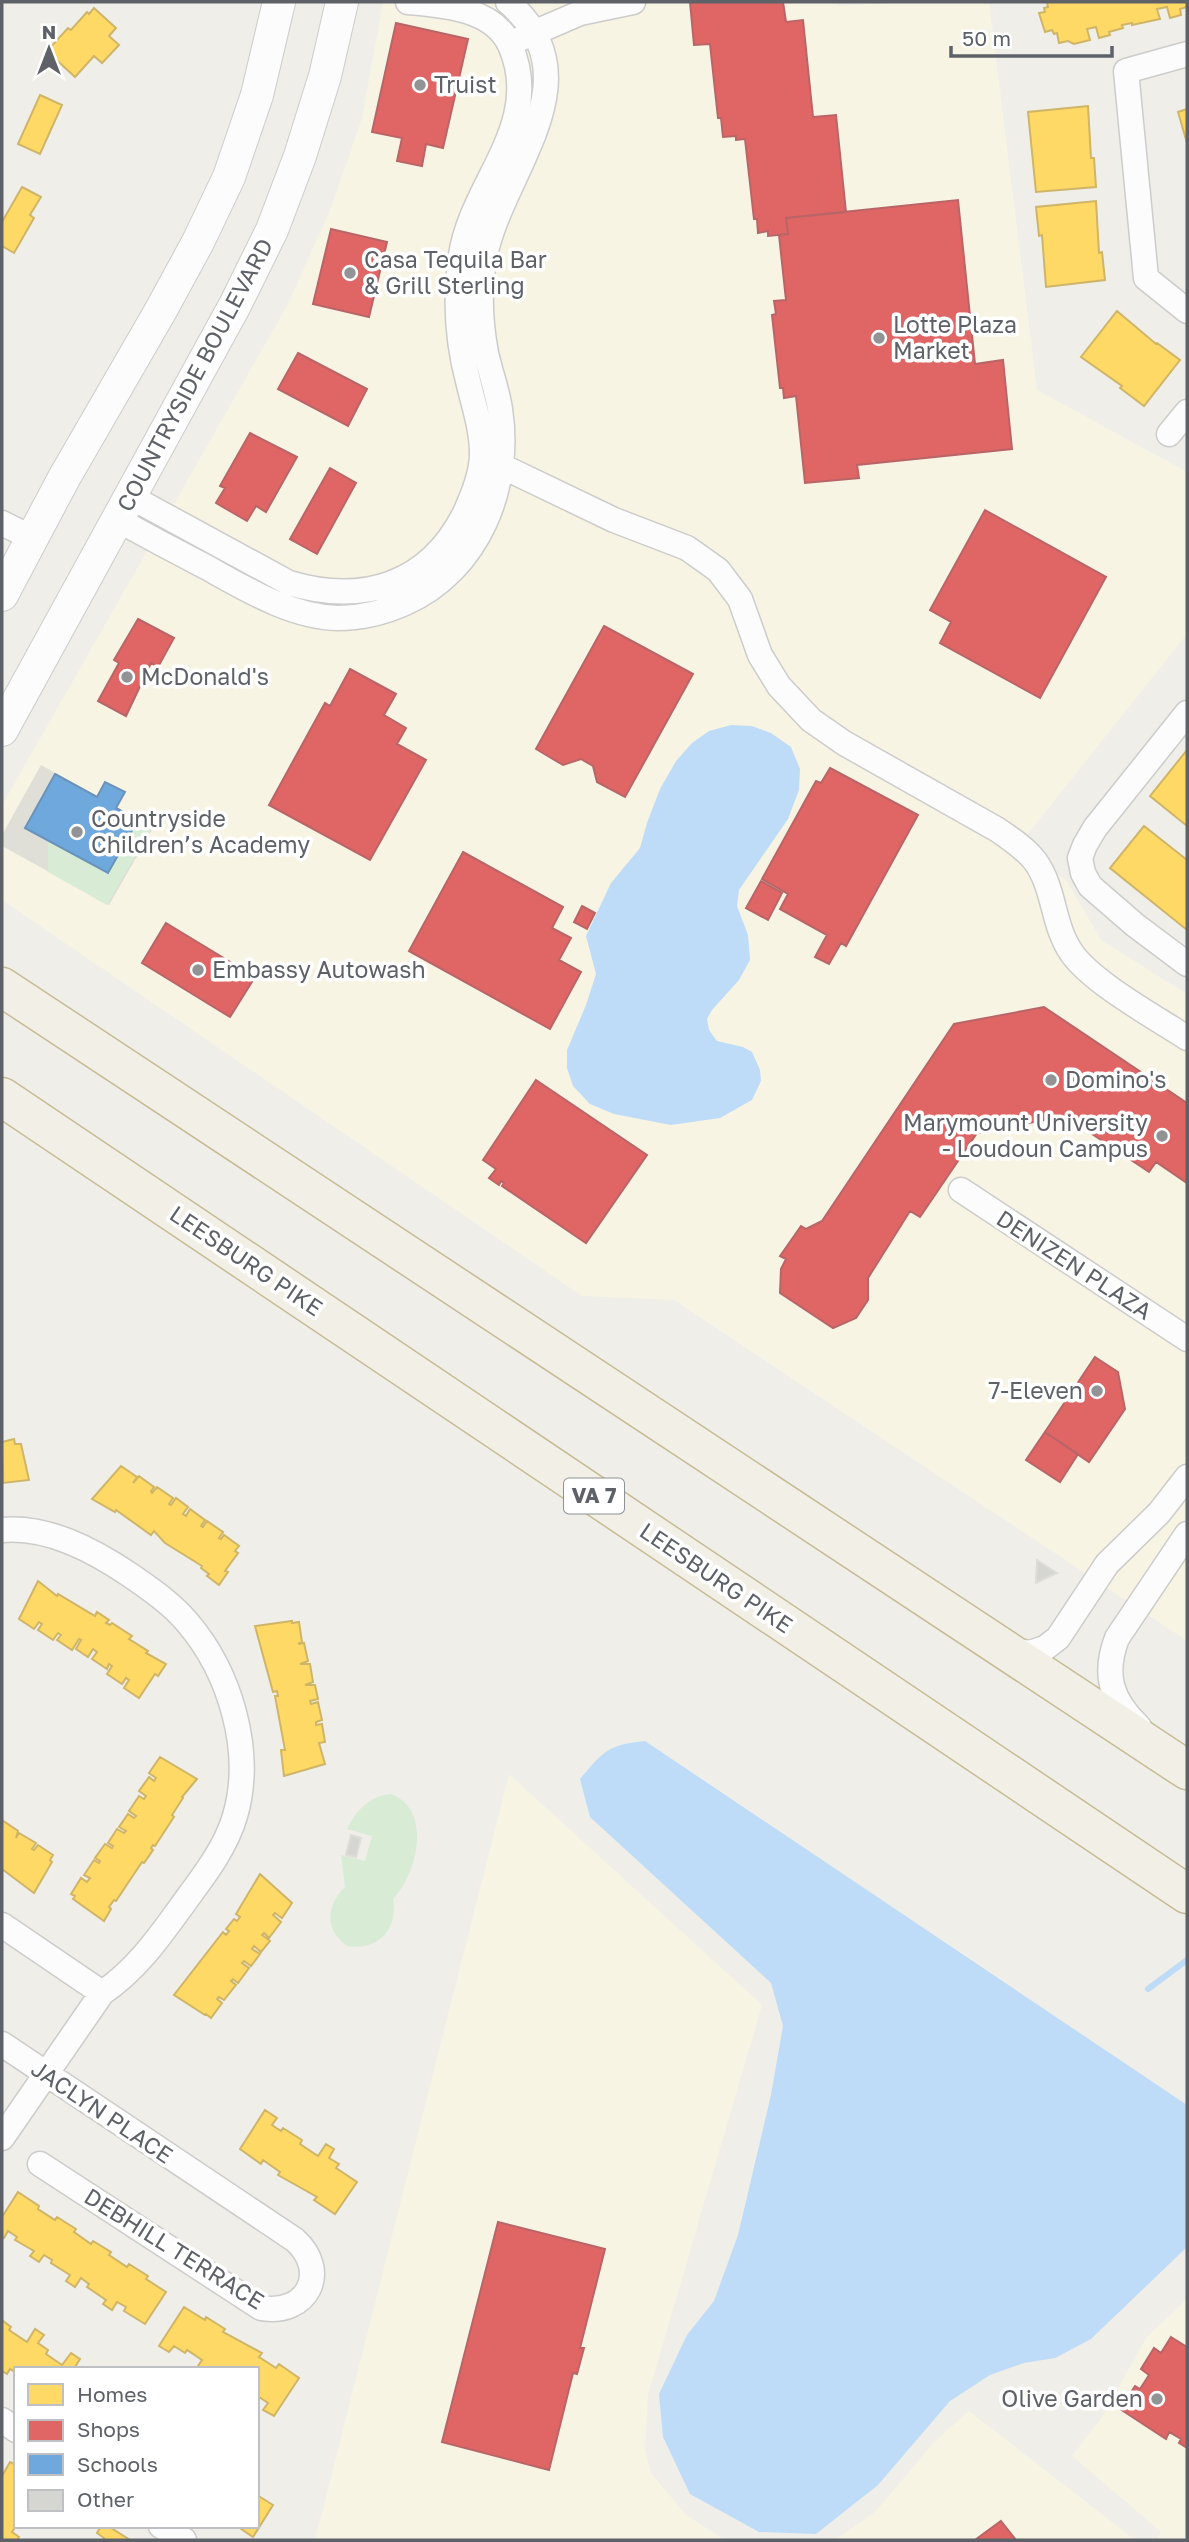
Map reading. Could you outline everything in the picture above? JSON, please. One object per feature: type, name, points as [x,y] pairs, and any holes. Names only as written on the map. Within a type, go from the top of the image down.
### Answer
[{"type":"highway","points":[[7,987],[1185,1769]]},
{"type":"highway","name":"LEESBURG PIKE","points":[[2,1097],[1187,1894]]},
{"type":"street","points":[[2,595],[198,242],[229,177],[257,95],[279,2]]},
{"type":"street","name":"COUNTRYSIDE BOULEVARD","points":[[2,730],[235,304],[272,230],[325,76],[342,2]]},
{"type":"street","points":[[124,509],[243,587],[311,615],[338,618],[364,615],[407,602],[452,570],[468,553],[480,534],[492,507],[492,461],[479,423],[463,358],[457,315],[458,282],[469,226],[509,140],[518,109],[518,69],[509,43],[499,30],[478,14],[440,5],[408,2]]},
{"type":"street","points":[[492,461],[503,433],[482,325],[482,271],[493,226],[529,149],[547,91],[543,58],[535,33],[508,2]]},
{"type":"street","points":[[509,43],[580,13],[633,2]]},
{"type":"street","points":[[1187,54],[1125,71],[1146,278],[1187,311]]},
{"type":"street","points":[[1169,433],[1187,412]]},
{"type":"street","points":[[492,461],[614,520],[687,548],[718,570],[740,599],[760,654],[779,686],[811,720],[844,743],[998,830],[1019,845],[1035,860],[1044,877],[1063,939],[1071,953],[1090,973],[1187,1038]]},
{"type":"street","points":[[2,523],[32,538]]},
{"type":"street","points":[[1187,713],[1095,828],[1080,858],[1083,873],[1090,886],[1135,925],[1187,964]]},
{"type":"street","name":"DENIZEN PLAZA","points":[[961,1190],[1187,1339]]},
{"type":"street","points":[[1002,1648],[1030,1653],[1045,1648],[1058,1638],[1107,1564],[1159,1513],[1187,1477]]},
{"type":"street","points":[[2,1531],[30,1531],[82,1546],[161,1596],[185,1619],[204,1643],[226,1688],[240,1749],[240,1784],[234,1816],[217,1856],[150,1949],[118,1982],[102,1993],[2,2138]]},
{"type":"street","points":[[1185,1769],[1136,1724],[1112,1689],[1109,1671],[1117,1638],[1187,1534]]},
{"type":"street","points":[[2,1926],[102,1993]]},
{"type":"street","name":"JACLYN PLACE","points":[[2,2045],[203,2179]]},
{"type":"street","name":"DEBHILL TERRACE","points":[[40,2164],[261,2308],[288,2308],[299,2301],[309,2289],[313,2276],[311,2261],[305,2249],[203,2179]]},
{"type":"street","points":[[164,2528],[184,2540]]},
{"type":"shaded area","points":[[383,2],[835,2],[838,6],[901,2],[989,2],[1037,390],[1187,472],[1187,634],[1019,845],[1067,881],[1101,940],[1187,994],[1187,1641],[674,1300],[582,1296],[2,900],[2,805],[287,306],[331,208],[362,118]]},
{"type":"shaded area","name":"Countryside Children’s Academy","points":[[41,765],[153,828],[109,905],[2,846],[2,835]]},
{"type":"shaded area","points":[[509,1774],[762,2005],[648,2395],[645,2450],[651,2473],[686,2515],[725,2540],[315,2540]]},
{"type":"shaded area","points":[[1187,2299],[1187,2540],[1156,2540],[1161,2532],[1072,2456],[1102,2417],[1146,2338]]},
{"type":"shaded area","points":[[969,2411],[1135,2540],[835,2540],[876,2511],[935,2441]]},
{"type":"green space","points":[[136,823],[150,831],[107,905],[48,872],[48,840],[108,873]]},
{"type":"green space","points":[[391,1794],[404,1802],[412,1814],[417,1843],[414,1859],[402,1888],[393,1899],[394,1910],[389,1929],[376,1942],[358,1947],[347,1946],[334,1932],[330,1917],[334,1902],[345,1887],[341,1855],[365,1861],[372,1836],[347,1829],[364,1805]]},
{"type":"water","points":[[731,725],[752,726],[771,733],[791,747],[800,769],[799,790],[788,819],[739,890],[737,906],[748,935],[750,960],[739,980],[707,1019],[709,1030],[717,1041],[752,1052],[760,1070],[761,1081],[752,1100],[720,1118],[671,1125],[614,1114],[590,1104],[573,1086],[567,1068],[567,1050],[596,974],[586,936],[611,883],[640,848],[660,789],[676,761],[692,743],[709,731]]},
{"type":"water","points":[[645,1741],[1187,2105],[1187,2247],[1091,2339],[1055,2358],[1024,2363],[990,2375],[950,2401],[878,2485],[816,2534],[759,2532],[690,2494],[663,2437],[659,2394],[687,2335],[714,2301],[738,2235],[771,2095],[783,2026],[771,1983],[590,1817],[580,1779],[607,1751]]},
{"type":"building: Homes","points":[[1047,2],[1187,2],[1187,7],[1180,9],[1181,15],[1170,18],[1167,7],[1157,9],[1160,19],[1122,25],[1123,28],[1099,38],[1096,27],[1087,29],[1090,40],[1074,44],[1068,41],[1059,43],[1057,33],[1054,34],[1052,30],[1045,32],[1039,13],[1045,12]]},
{"type":"building: Homes","points":[[94,8],[116,28],[109,36],[119,45],[102,63],[94,56],[75,77],[47,51],[68,28],[71,30]]},
{"type":"building: Homes","points":[[40,95],[62,105],[40,154],[18,144]]},
{"type":"building: Homes","points":[[1088,106],[1091,158],[1094,158],[1096,187],[1036,192],[1028,112]]},
{"type":"building: Homes","points":[[1187,109],[1187,143],[1178,112]]},
{"type":"building: Homes","points":[[22,187],[41,197],[30,215],[34,218],[14,253],[2,246],[2,222]]},
{"type":"building: Homes","points":[[1096,201],[1099,253],[1102,252],[1105,280],[1046,287],[1042,235],[1039,236],[1036,207]]},
{"type":"building: Homes","points":[[1117,311],[1156,344],[1180,360],[1144,406],[1120,388],[1122,386],[1081,357]]},
{"type":"building: Homes","points":[[1187,750],[1187,826],[1150,796]]},
{"type":"building: Homes","points":[[1144,826],[1187,860],[1187,930],[1110,868]]},
{"type":"building: Homes","points":[[14,1439],[15,1444],[21,1444],[29,1480],[3,1483],[2,1442]]},
{"type":"building: Homes","points":[[121,1466],[137,1477],[133,1483],[139,1476],[154,1487],[152,1493],[157,1487],[173,1498],[169,1504],[171,1505],[176,1498],[188,1507],[183,1514],[186,1516],[190,1509],[205,1520],[201,1526],[207,1521],[223,1532],[219,1538],[224,1535],[239,1546],[235,1551],[238,1553],[219,1585],[207,1576],[209,1574],[202,1566],[165,1543],[154,1531],[151,1535],[116,1510],[115,1512],[92,1499]]},
{"type":"building: Homes","points":[[38,1581],[57,1596],[58,1594],[95,1616],[97,1612],[109,1620],[106,1623],[112,1623],[132,1636],[129,1639],[166,1664],[158,1676],[155,1674],[139,1698],[124,1688],[129,1680],[126,1678],[122,1684],[107,1674],[112,1666],[109,1664],[107,1669],[92,1659],[97,1652],[93,1649],[88,1657],[76,1649],[81,1640],[79,1639],[72,1650],[57,1640],[61,1635],[58,1633],[53,1640],[38,1630],[42,1624],[39,1622],[34,1629],[19,1619]]},
{"type":"building: Homes","points":[[299,1622],[302,1642],[298,1644],[304,1643],[308,1661],[300,1664],[310,1664],[313,1682],[305,1685],[315,1685],[318,1699],[310,1701],[311,1704],[318,1702],[322,1720],[316,1722],[316,1725],[322,1724],[325,1742],[319,1743],[325,1764],[284,1776],[281,1750],[285,1750],[275,1696],[278,1696],[277,1691],[273,1692],[255,1626]]},
{"type":"building: Homes","points":[[160,1757],[197,1779],[182,1797],[172,1815],[174,1817],[151,1848],[153,1850],[109,1907],[111,1909],[104,1921],[73,1899],[75,1896],[71,1894],[81,1878],[87,1882],[90,1878],[84,1875],[94,1860],[99,1863],[95,1858],[105,1844],[112,1848],[108,1843],[117,1829],[124,1833],[126,1831],[119,1827],[128,1814],[134,1818],[136,1816],[129,1811],[139,1796],[144,1799],[146,1796],[139,1791],[149,1777],[154,1781],[156,1778],[149,1773]]},
{"type":"building: Homes","points":[[2,1820],[18,1831],[16,1838],[19,1833],[36,1843],[32,1849],[38,1845],[53,1855],[50,1860],[52,1862],[34,1893],[2,1869]]},
{"type":"building: Homes","points":[[260,1874],[292,1903],[282,1918],[275,1913],[273,1915],[281,1922],[269,1938],[264,1933],[262,1935],[270,1941],[261,1952],[254,1946],[252,1949],[260,1954],[251,1966],[244,1961],[242,1963],[249,1968],[238,1983],[233,1979],[231,1981],[236,1985],[224,2000],[219,1997],[217,1999],[222,2003],[211,2018],[174,1995],[223,1932],[226,1935],[229,1931],[226,1929],[234,1919],[237,1921],[240,1917],[236,1914]]},
{"type":"building: Homes","points":[[265,2110],[277,2118],[272,2125],[281,2131],[283,2128],[302,2140],[300,2144],[318,2156],[326,2144],[334,2149],[329,2158],[339,2164],[336,2168],[357,2182],[335,2214],[314,2200],[317,2197],[278,2175],[280,2172],[263,2160],[261,2164],[240,2149]]},
{"type":"building: Homes","points":[[18,2192],[55,2220],[57,2217],[76,2229],[74,2232],[91,2244],[93,2241],[111,2252],[109,2255],[127,2267],[129,2264],[148,2276],[146,2279],[166,2292],[145,2324],[124,2311],[126,2307],[117,2302],[112,2310],[103,2304],[106,2300],[87,2287],[89,2284],[81,2278],[75,2287],[66,2281],[70,2275],[44,2255],[39,2262],[30,2256],[34,2251],[15,2240],[17,2237],[8,2231],[4,2238],[2,2237],[2,2217]]},
{"type":"building: Homes","points":[[184,2307],[205,2320],[206,2317],[225,2329],[223,2332],[262,2353],[259,2357],[276,2368],[279,2364],[299,2378],[274,2416],[263,2410],[268,2403],[259,2397],[259,2367],[197,2367],[202,2360],[187,2350],[185,2353],[174,2346],[169,2352],[159,2346]]},
{"type":"building: Homes","points":[[2,2320],[11,2327],[9,2330],[27,2342],[35,2329],[44,2335],[38,2343],[48,2350],[46,2354],[62,2365],[71,2353],[80,2359],[75,2367],[14,2367],[14,2372],[10,2369],[7,2374],[2,2371]]},
{"type":"building: Homes","points":[[10,2462],[14,2464],[15,2528],[12,2532],[19,2537],[17,2540],[2,2540],[2,2476]]},
{"type":"building: Homes","points":[[259,2496],[273,2505],[259,2527]]},
{"type":"building: Homes","points":[[100,2528],[111,2528],[130,2540],[103,2540],[97,2533]]},
{"type":"building: Homes","points":[[240,2528],[259,2528],[253,2537]]},
{"type":"building: Shops","points":[[690,2],[783,2],[786,22],[803,20],[813,117],[836,115],[846,212],[786,218],[788,234],[768,236],[768,231],[758,233],[745,139],[736,140],[736,136],[723,137],[721,118],[718,118],[710,44],[694,45]]},
{"type":"building: Shops","name":"Truist","points":[[396,23],[468,39],[443,148],[426,144],[422,166],[397,161],[402,138],[372,132]]},
{"type":"building: Shops","points":[[958,200],[975,364],[1003,360],[1012,449],[857,465],[859,478],[805,483],[796,396],[784,398],[783,388],[780,388],[772,315],[776,314],[774,301],[786,300],[779,235],[788,234],[786,218]]},
{"type":"building: Shops","name":"Casa Tequila Bar & Grill Sterling","points":[[331,229],[387,242],[369,317],[313,304]]},
{"type":"building: Shops","points":[[298,353],[367,389],[348,426],[278,389]]},
{"type":"building: Shops","points":[[250,433],[297,457],[266,512],[256,506],[247,521],[216,503],[225,488],[220,486]]},
{"type":"building: Shops","points":[[330,468],[356,483],[317,554],[290,539]]},
{"type":"building: Shops","points":[[985,510],[1106,577],[1040,698],[940,643],[951,622],[930,610]]},
{"type":"building: Shops","name":"McDonald's","points":[[138,619],[174,638],[158,667],[151,663],[126,716],[98,701],[119,663],[114,660]]},
{"type":"building: Shops","points":[[604,626],[693,674],[625,797],[597,782],[593,766],[581,759],[563,765],[536,749]]},
{"type":"building: Shops","points":[[350,669],[396,694],[384,715],[406,728],[397,744],[426,760],[370,860],[269,805],[325,703],[330,706]]},
{"type":"building: Shops","points":[[830,768],[918,815],[846,946],[841,943],[829,964],[815,957],[827,935],[780,909],[788,894],[762,879],[816,781],[821,783]]},
{"type":"building: Shops","points":[[463,852],[563,907],[552,928],[571,938],[559,960],[581,972],[550,1029],[409,951]]},
{"type":"building: Shops","points":[[761,881],[782,893],[768,920],[746,908]]},
{"type":"building: Shops","points":[[582,906],[595,913],[587,929],[574,922]]},
{"type":"building: Shops","name":"Embassy Autowash","points":[[166,923],[255,977],[230,1017],[142,963]]},
{"type":"building: Shops","points":[[1044,1007],[1187,1103],[1187,1183],[1156,1162],[1149,1172],[1065,1116],[977,1133],[920,1217],[910,1211],[868,1278],[868,1300],[856,1318],[833,1328],[780,1293],[781,1269],[786,1259],[780,1256],[801,1226],[806,1229],[822,1221],[954,1024]]},
{"type":"building: Shops","points":[[536,1080],[647,1155],[586,1243],[502,1186],[504,1183],[501,1181],[499,1185],[489,1178],[496,1169],[483,1160]]},
{"type":"building: Shops","name":"7-Eleven","points":[[1095,1357],[1118,1372],[1125,1409],[1089,1462],[1045,1432]]},
{"type":"building: Shops","name":"7-Eleven","points":[[1045,1432],[1078,1454],[1060,1482],[1026,1460]]},
{"type":"building: Shops","points":[[498,2222],[605,2249],[580,2348],[584,2348],[577,2374],[573,2373],[549,2470],[442,2442]]},
{"type":"building: Shops","name":"Olive Garden","points":[[1171,2337],[1187,2347],[1187,2448],[1179,2443],[1181,2439],[1169,2432],[1166,2439],[1120,2409],[1135,2386],[1140,2389],[1149,2375],[1141,2369],[1154,2348],[1161,2353]]},
{"type":"building: Shops","points":[[1001,2521],[1016,2540],[975,2540]]},
{"type":"building: Schools","name":"Countryside Children’s Academy","points":[[55,774],[97,797],[105,782],[125,792],[116,808],[138,820],[108,873],[25,828]]},
{"type":"building: Other","points":[[1037,1560],[1057,1573],[1036,1583]]},
{"type":"building: Other","points":[[351,1835],[361,1838],[356,1857],[346,1855]]},
{"type":"waterway","points":[[1148,1989],[1187,1960]]},
{"type":"place","name":"Truist","points":[[420,85]]},
{"type":"place","name":"Casa Tequila Bar & Grill Sterling","points":[[350,273]]},
{"type":"place","name":"Lotte Plaza Market","points":[[879,338]]},
{"type":"place","name":"McDonald's","points":[[127,677]]},
{"type":"place","name":"Countryside Children’s Academy","points":[[77,832]]},
{"type":"place","name":"Embassy Autowash","points":[[198,970]]},
{"type":"place","name":"Domino's","points":[[1051,1080]]},
{"type":"place","name":"Marymount University - Loudoun Campus","points":[[1162,1136]]},
{"type":"place","name":"7-Eleven","points":[[1097,1391]]},
{"type":"place","name":"Olive Garden","points":[[1157,2399]]}]
